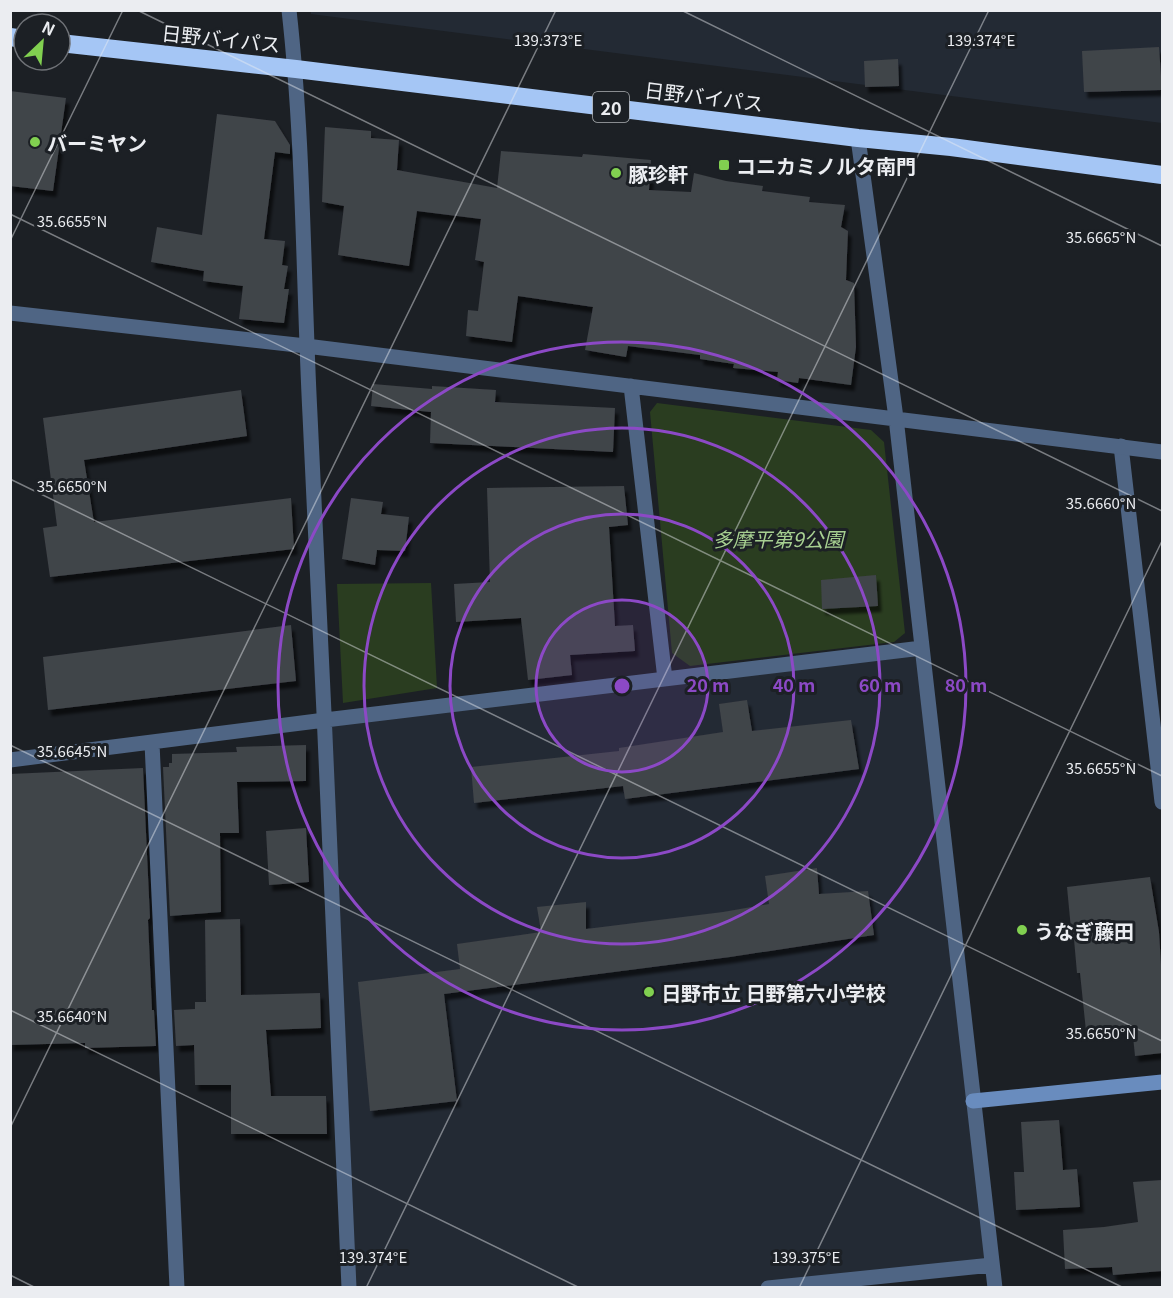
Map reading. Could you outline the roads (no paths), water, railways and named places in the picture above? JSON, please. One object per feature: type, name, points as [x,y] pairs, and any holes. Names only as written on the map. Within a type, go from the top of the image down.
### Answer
[{"type":"highway","name":"日野バイパス","points":[[72,44],[296,69],[858,138],[951,147],[1162,175]]},
{"type":"street","points":[[290,10],[304,201],[306,346],[325,720],[349,1287]]},
{"type":"street","points":[[858,138],[896,418],[995,1287]]},
{"type":"street","points":[[10,314],[306,346],[1162,452]]},
{"type":"street","points":[[630,386],[665,679]]},
{"type":"street","points":[[1121,446],[1162,802]]},
{"type":"street","points":[[10,760],[922,648]]},
{"type":"street","points":[[152,743],[177,1287]]},
{"type":"street","points":[[973,1101],[1162,1082]]},
{"type":"street","points":[[768,1287],[992,1265]]},
{"type":"place","name":"バーミヤン","points":[[35,142]]},
{"type":"place","name":"コニカミノルタ南門","points":[[724,165]]},
{"type":"place","name":"豚珍軒","points":[[616,173]]},
{"type":"place","name":"うなぎ藤田","points":[[1022,930]]},
{"type":"place","name":"日野市立 日野第六小学校","points":[[649,992]]},
{"type":"park label","name":"多摩平第9公園","points":[[778,538]]}]
